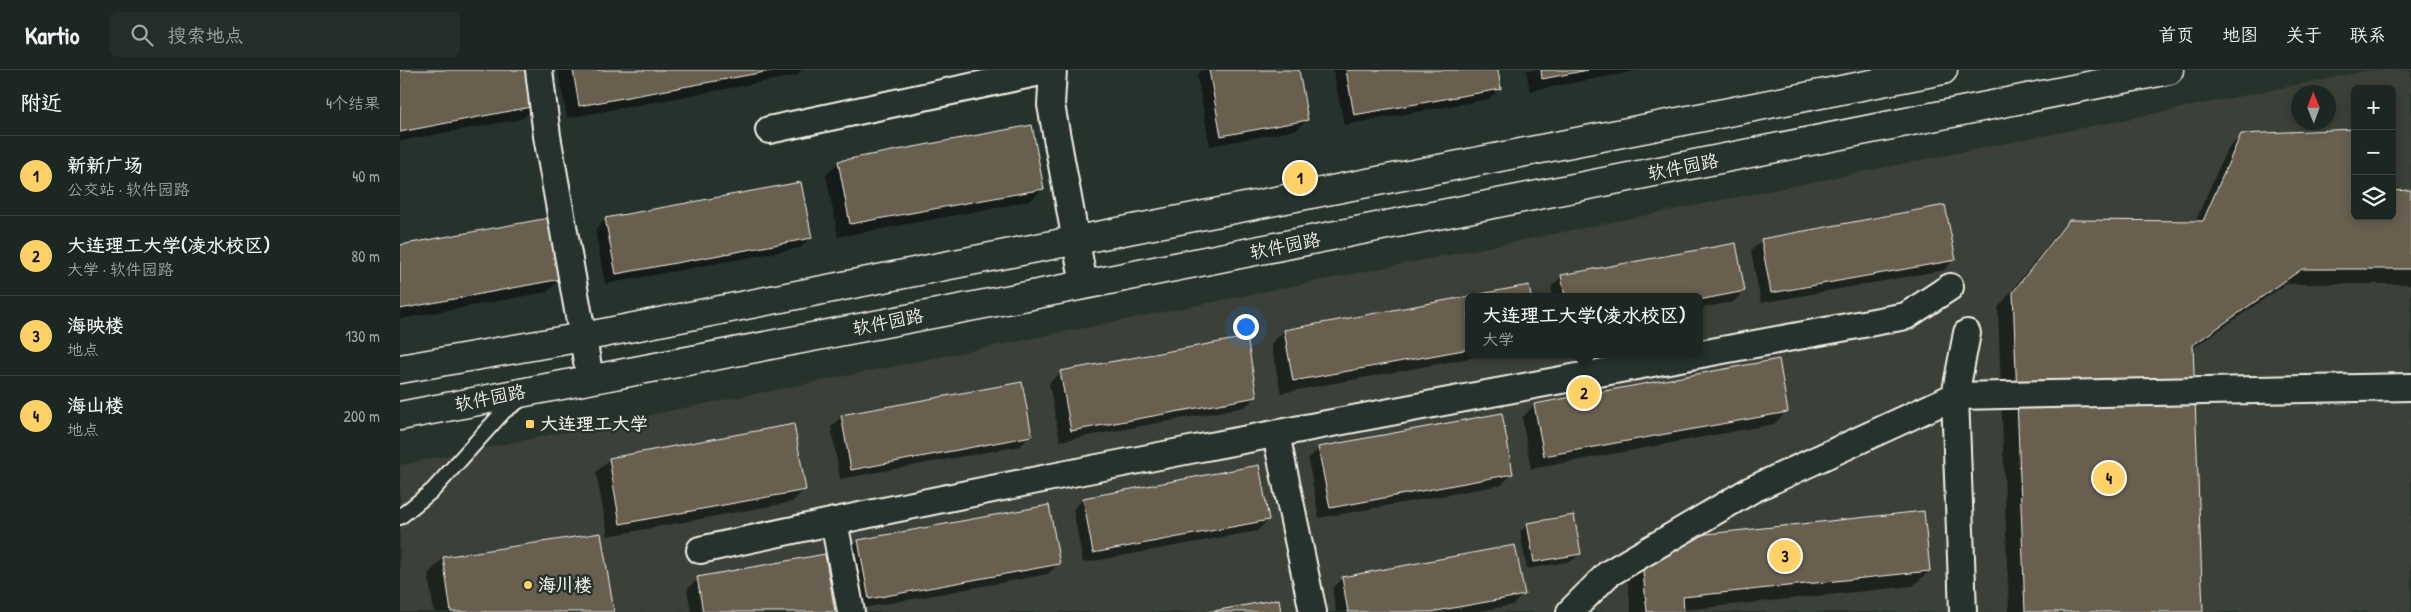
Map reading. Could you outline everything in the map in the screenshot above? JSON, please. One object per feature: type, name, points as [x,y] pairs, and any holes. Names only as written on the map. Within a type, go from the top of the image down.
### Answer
[{"type":"main road","points":[[400,369],[583,337],[1943,70]]},
{"type":"main road","name":"软件园路","points":[[400,416],[537,388],[1084,285],[2100,77],[2170,70]]},
{"type":"street","points":[[539,70],[547,136],[590,378]]},
{"type":"street","points":[[769,130],[1050,70]]},
{"type":"street","points":[[1054,70],[1051,105],[1084,285]]},
{"type":"street","points":[[1703,354],[1906,316],[1950,287]]},
{"type":"street","points":[[1963,612],[1955,396],[1967,333]]},
{"type":"street","points":[[700,550],[834,521],[1276,434],[1682,358]]},
{"type":"street","points":[[1570,612],[1608,574],[1751,490],[1955,396],[2411,387]]},
{"type":"street","points":[[1276,434],[1313,612]]},
{"type":"street","points":[[834,521],[851,612]]},
{"type":"lane","points":[[400,516],[433,490],[504,411],[537,388]]},
{"type":"shaded area","points":[[2371,70],[2411,70],[2411,612],[400,612],[400,465],[2291,86],[2291,130],[2336,130],[2336,85],[2296,85]]},
{"type":"building","points":[[400,70],[529,70],[536,106],[400,132]]},
{"type":"building","points":[[573,70],[776,70],[579,106]]},
{"type":"building","points":[[1209,70],[1299,70],[1308,120],[1221,136]]},
{"type":"building","points":[[1346,70],[1498,70],[1501,89],[1354,115]]},
{"type":"building","points":[[1541,70],[1588,70],[1542,79]]},
{"type":"building","points":[[1032,125],[1044,189],[850,224],[838,161]]},
{"type":"building","points":[[2351,129],[2351,220],[2396,220],[2396,191],[2411,190],[2411,269],[2302,269],[2193,345],[2203,612],[2025,612],[2013,292],[2069,220],[2203,221],[2241,134]]},
{"type":"building","points":[[801,182],[812,238],[616,274],[605,218]]},
{"type":"building","points":[[1945,205],[1956,260],[1771,293],[1761,239]]},
{"type":"building","points":[[549,218],[561,279],[400,309],[400,245]]},
{"type":"building","points":[[1736,243],[1745,291],[1703,299],[1703,293],[1564,293],[1561,275]]},
{"type":"building","points":[[1529,285],[1530,293],[1485,293]]},
{"type":"building","points":[[1465,297],[1465,350],[1293,381],[1284,330]]},
{"type":"building","points":[[1247,337],[1257,397],[1071,431],[1060,371]]},
{"type":"building","points":[[1779,359],[1788,412],[1544,456],[1534,404]]},
{"type":"building","points":[[1022,382],[1032,436],[851,470],[841,415]]},
{"type":"building","points":[[1502,413],[1513,474],[1330,508],[1318,447]]},
{"type":"building","points":[[794,424],[806,490],[620,524],[609,458]]},
{"type":"building","points":[[1259,465],[1269,520],[1093,553],[1083,498]]},
{"type":"building","points":[[1049,505],[1060,564],[869,599],[858,540]]},
{"type":"building","points":[[1924,511],[1930,571],[1683,597],[1684,612],[1647,612],[1640,541]]},
{"type":"building","points":[[1574,515],[1581,554],[1534,562],[1527,523]]},
{"type":"building","name":"海川楼","points":[[601,533],[614,612],[451,612],[443,557]]},
{"type":"building","points":[[1515,545],[1525,595],[1431,612],[1348,612],[1342,577]]},
{"type":"building","points":[[825,554],[835,612],[703,612],[697,577]]},
{"type":"building","points":[[1279,599],[1281,612],[1208,612]]},
{"type":"place","name":"新新广场","points":[[1300,178]]},
{"type":"place","name":"大连理工大学(凌水校区)","points":[[1584,393]]},
{"type":"place","name":"大连理工大学","points":[[530,424]]},
{"type":"place","name":"海山楼","points":[[2109,478]]},
{"type":"place","name":"海映楼","points":[[1785,556]]},
{"type":"place","name":"海川楼","points":[[528,585]]}]
